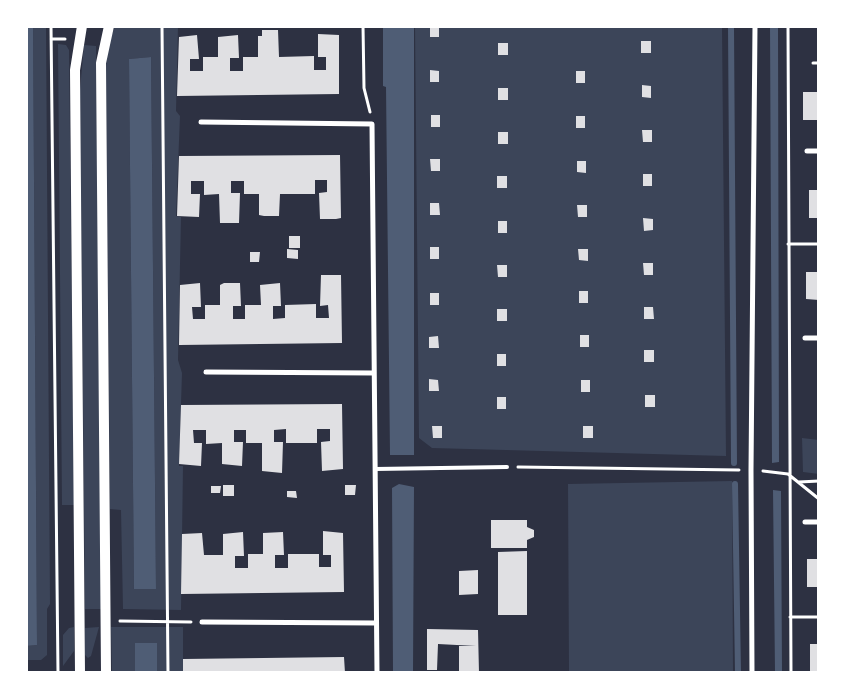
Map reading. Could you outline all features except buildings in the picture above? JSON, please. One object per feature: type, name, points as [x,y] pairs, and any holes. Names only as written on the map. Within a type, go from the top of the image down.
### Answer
[{"type":"main road","points":[[80,673],[75,70],[82,26]]},
{"type":"main road","points":[[106,673],[101,63],[109,26]]},
{"type":"street","points":[[752,673],[751,470],[755,26]]},
{"type":"street","points":[[201,122],[372,124],[377,673]]},
{"type":"street","points":[[807,151],[819,151]]},
{"type":"street","points":[[806,338],[819,338]]},
{"type":"street","points":[[206,372],[374,373]]},
{"type":"street","points":[[805,522],[819,522]]},
{"type":"street","points":[[202,622],[376,624]]},
{"type":"lane","points":[[375,469],[507,467]]},
{"type":"path","points":[[51,26],[58,673]]},
{"type":"path","points":[[162,26],[168,673]]},
{"type":"path","points":[[363,26],[364,88],[372,124]]},
{"type":"path","points":[[788,26],[788,474],[791,673]]},
{"type":"path","points":[[814,63],[819,63]]},
{"type":"path","points":[[788,244],[819,244]]},
{"type":"path","points":[[507,467],[751,470],[788,474],[819,499]]},
{"type":"path","points":[[799,482],[819,481]]},
{"type":"path","points":[[790,616],[819,617]]},
{"type":"path","points":[[106,621],[202,622]]},
{"type":"path","points":[[56,622],[80,622]]},
{"type":"shaded area","points":[[26,26],[33,26],[37,645],[26,646]]},
{"type":"shaded area","points":[[33,26],[46,26],[50,604],[47,609],[47,655],[41,660],[26,660],[26,646],[37,645]]},
{"type":"shaded area","points":[[115,26],[178,26],[176,111],[180,116],[176,216],[181,217],[178,360],[182,373],[179,466],[183,466],[181,610],[123,609],[121,510],[110,509],[106,65],[108,46]],"holes":[[[151,57],[156,589],[134,589],[129,59]]]},
{"type":"shaded area","points":[[383,26],[414,26],[414,455],[390,455],[386,87],[383,86]]},
{"type":"shaded area","points":[[415,26],[722,26],[726,456],[432,448],[419,438]]},
{"type":"shaded area","points":[[770,26],[778,26],[779,462],[772,463]]},
{"type":"shaded area","points":[[58,44],[66,45],[69,50],[74,505],[62,505]]},
{"type":"shaded area","points":[[84,45],[96,46],[101,609],[85,609],[80,90]]},
{"type":"shaded area","points":[[151,57],[156,589],[134,589],[129,59]]},
{"type":"shaded area","points":[[802,438],[819,440],[819,474],[803,472]]},
{"type":"shaded area","points":[[732,481],[733,673],[569,673],[568,484]]},
{"type":"shaded area","points":[[399,484],[414,487],[413,673],[393,673],[392,488]]},
{"type":"shaded area","points":[[773,490],[781,491],[782,673],[775,673]]},
{"type":"shaded area","points":[[74,627],[74,651],[63,666],[63,635],[69,628]]},
{"type":"shaded area","points":[[99,627],[91,656],[88,658],[85,655],[85,628]]},
{"type":"shaded area","points":[[111,627],[183,627],[183,673],[157,673],[157,643],[135,643],[135,673],[112,673]]},
{"type":"shaded area","points":[[135,643],[157,643],[157,673],[135,673]]},
{"type":"waterway","points":[[731,27],[734,463]]},
{"type":"waterway","points":[[735,484],[738,673]]}]
